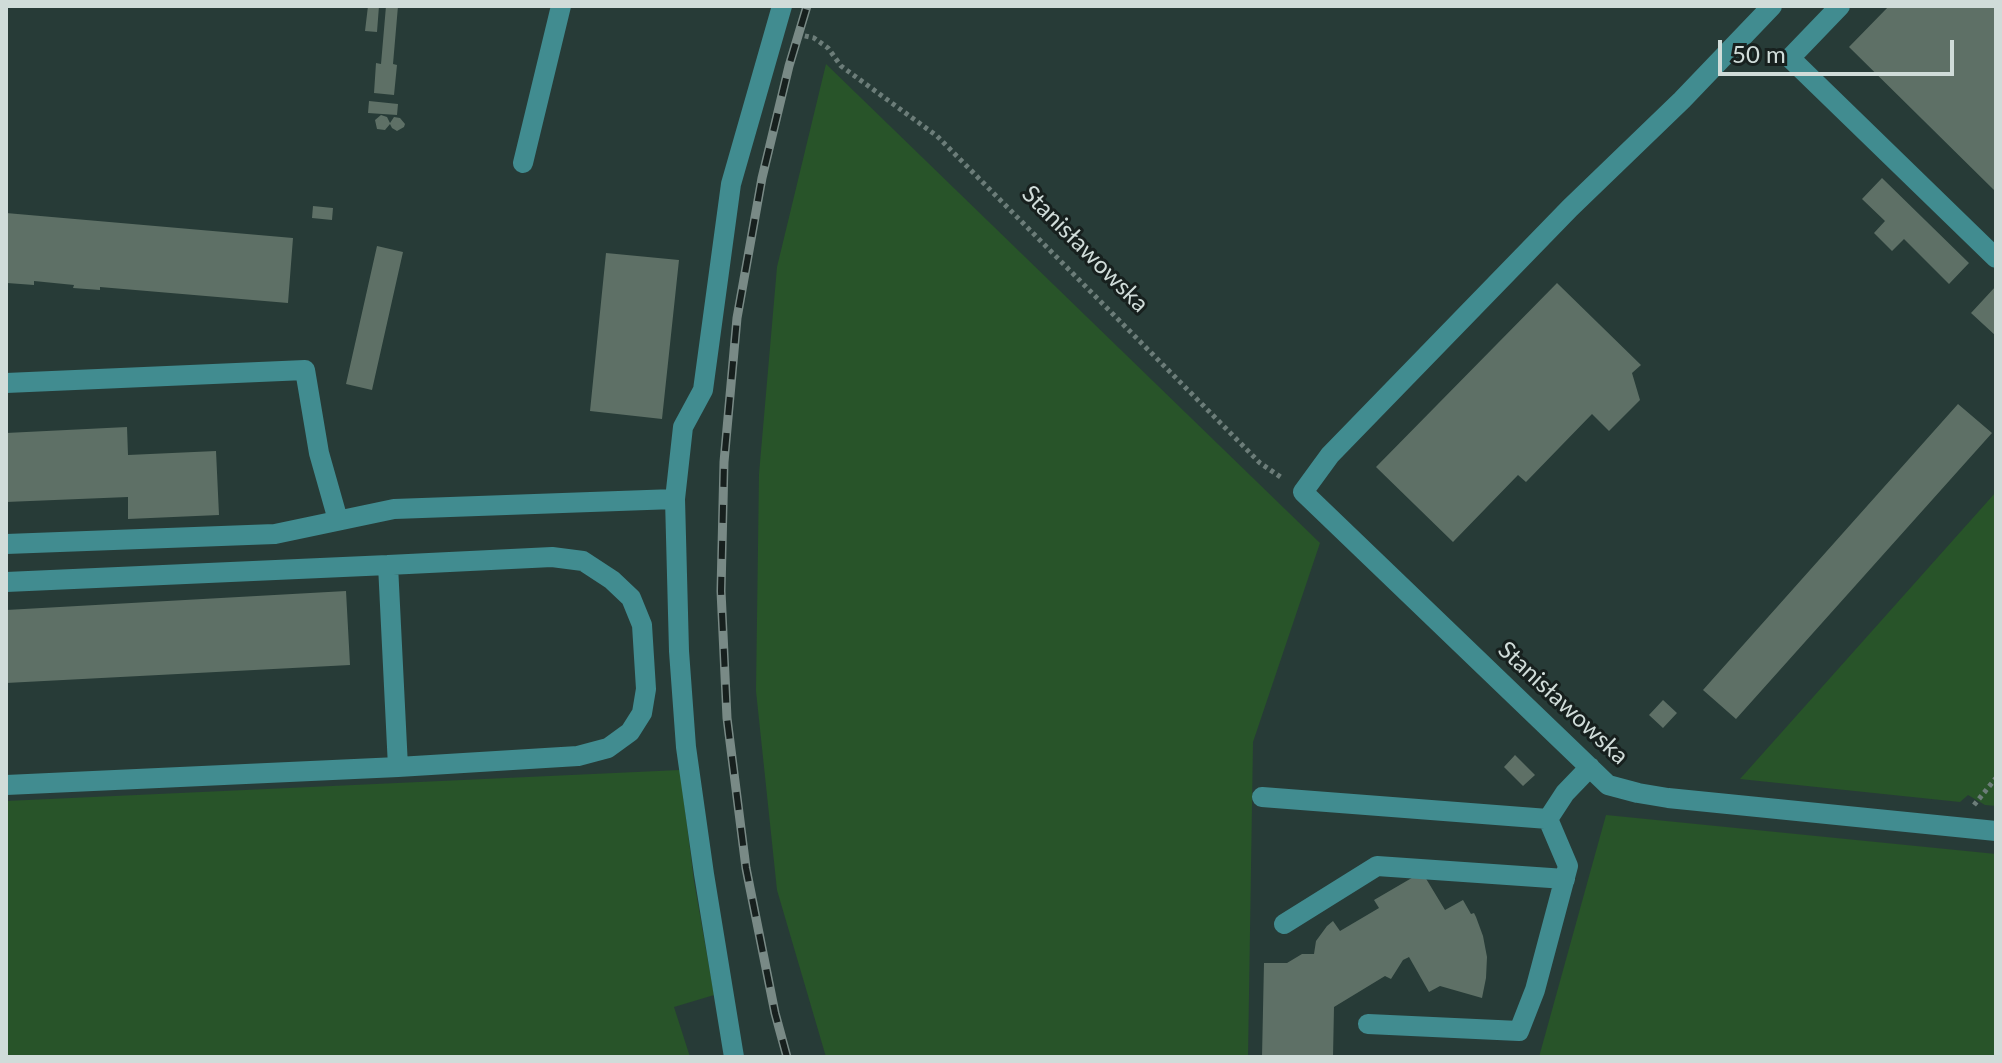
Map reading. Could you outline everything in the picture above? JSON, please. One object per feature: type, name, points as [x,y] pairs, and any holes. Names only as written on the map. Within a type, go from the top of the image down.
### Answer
[{"type":"street","points":[[523,163],[561,6]]},
{"type":"street","points":[[734,1057],[686,747],[679,651],[675,499],[683,427],[703,390],[731,184],[782,6]]},
{"type":"street","points":[[1303,492],[1330,455],[1772,6]]},
{"type":"street","points":[[1840,6],[1790,58],[1996,258]]},
{"type":"street","points":[[6,383],[305,370],[319,453],[338,520]]},
{"type":"street","name":"Stanisławowska","points":[[1303,492],[1608,785],[1668,798],[1996,831]]},
{"type":"street","points":[[6,544],[275,534],[394,509],[675,499]]},
{"type":"street","points":[[6,582],[552,557],[583,561],[612,580],[631,598],[642,625],[646,689],[642,713],[630,732],[608,748],[578,756],[6,785]]},
{"type":"street","points":[[388,565],[398,767]]},
{"type":"street","points":[[1548,819],[1565,793],[1590,767]]},
{"type":"street","points":[[1262,797],[1548,819]]},
{"type":"street","points":[[1368,1024],[1519,1031],[1535,990],[1568,866],[1548,819]]},
{"type":"street","points":[[1284,924],[1377,866],[1565,879]]},
{"type":"path","name":"Stanisławowska","points":[[814,38],[828,48],[841,66],[937,136],[1260,463],[1303,492]]},
{"type":"green space","points":[[826,64],[1320,543],[1253,742],[1248,1057],[826,1057],[777,890],[756,691],[759,474],[777,267]]},
{"type":"green space","points":[[1996,492],[1996,806],[1985,805],[1968,795],[1960,802],[1740,779]]},
{"type":"green space","points":[[680,770],[694,881],[714,995],[674,1007],[690,1057],[6,1057],[6,801]]},
{"type":"green space","points":[[1606,815],[1996,854],[1996,1057],[1539,1057]]},
{"type":"building","points":[[368,6],[379,6],[377,32],[365,31]]},
{"type":"building","points":[[386,6],[398,6],[394,95],[374,93],[376,63],[381,64]]},
{"type":"building","points":[[1889,6],[1996,6],[1996,192],[1849,47]]},
{"type":"building","points":[[369,101],[398,104],[397,115],[368,113]]},
{"type":"building","points":[[381,115],[387,117],[390,123],[394,117],[400,118],[404,127],[397,131],[390,124],[385,130],[377,129],[375,120]]},
{"type":"building","points":[[1882,178],[1969,263],[1949,284],[1904,239],[1892,251],[1874,233],[1885,221],[1862,199]]},
{"type":"building","points":[[313,206],[333,208],[332,220],[312,218]]},
{"type":"building","points":[[6,213],[293,238],[288,303],[100,287],[100,290],[73,288],[74,285],[34,281],[34,285],[7,283]]},
{"type":"building","points":[[377,246],[403,252],[372,390],[346,384]]},
{"type":"building","points":[[606,253],[679,260],[662,419],[590,411]]},
{"type":"building","points":[[1557,283],[1641,365],[1632,373],[1640,400],[1609,431],[1592,414],[1526,482],[1518,475],[1453,542],[1376,467]]},
{"type":"building","points":[[1996,286],[1996,336],[1971,313]]},
{"type":"building","points":[[1958,404],[1992,433],[1736,719],[1703,690]]},
{"type":"building","points":[[127,427],[128,455],[216,451],[219,515],[128,519],[128,497],[6,502],[6,433]]},
{"type":"building","points":[[346,591],[350,665],[6,683],[6,610]]},
{"type":"building","points":[[1663,700],[1677,713],[1663,728],[1649,715]]},
{"type":"building","points":[[1515,755],[1535,775],[1523,786],[1504,767]]},
{"type":"building","points":[[1422,872],[1445,910],[1463,900],[1476,917],[1487,957],[1482,998],[1440,986],[1429,992],[1409,957],[1403,960],[1391,979],[1385,976],[1334,1007],[1333,1057],[1262,1057],[1264,963],[1287,963],[1302,954],[1314,954],[1316,941],[1333,921],[1340,931],[1379,908],[1374,900]]},
{"type":"railway","points":[[787,1057],[746,868],[727,718],[721,591],[724,462],[737,318],[762,178],[807,6]]}]
